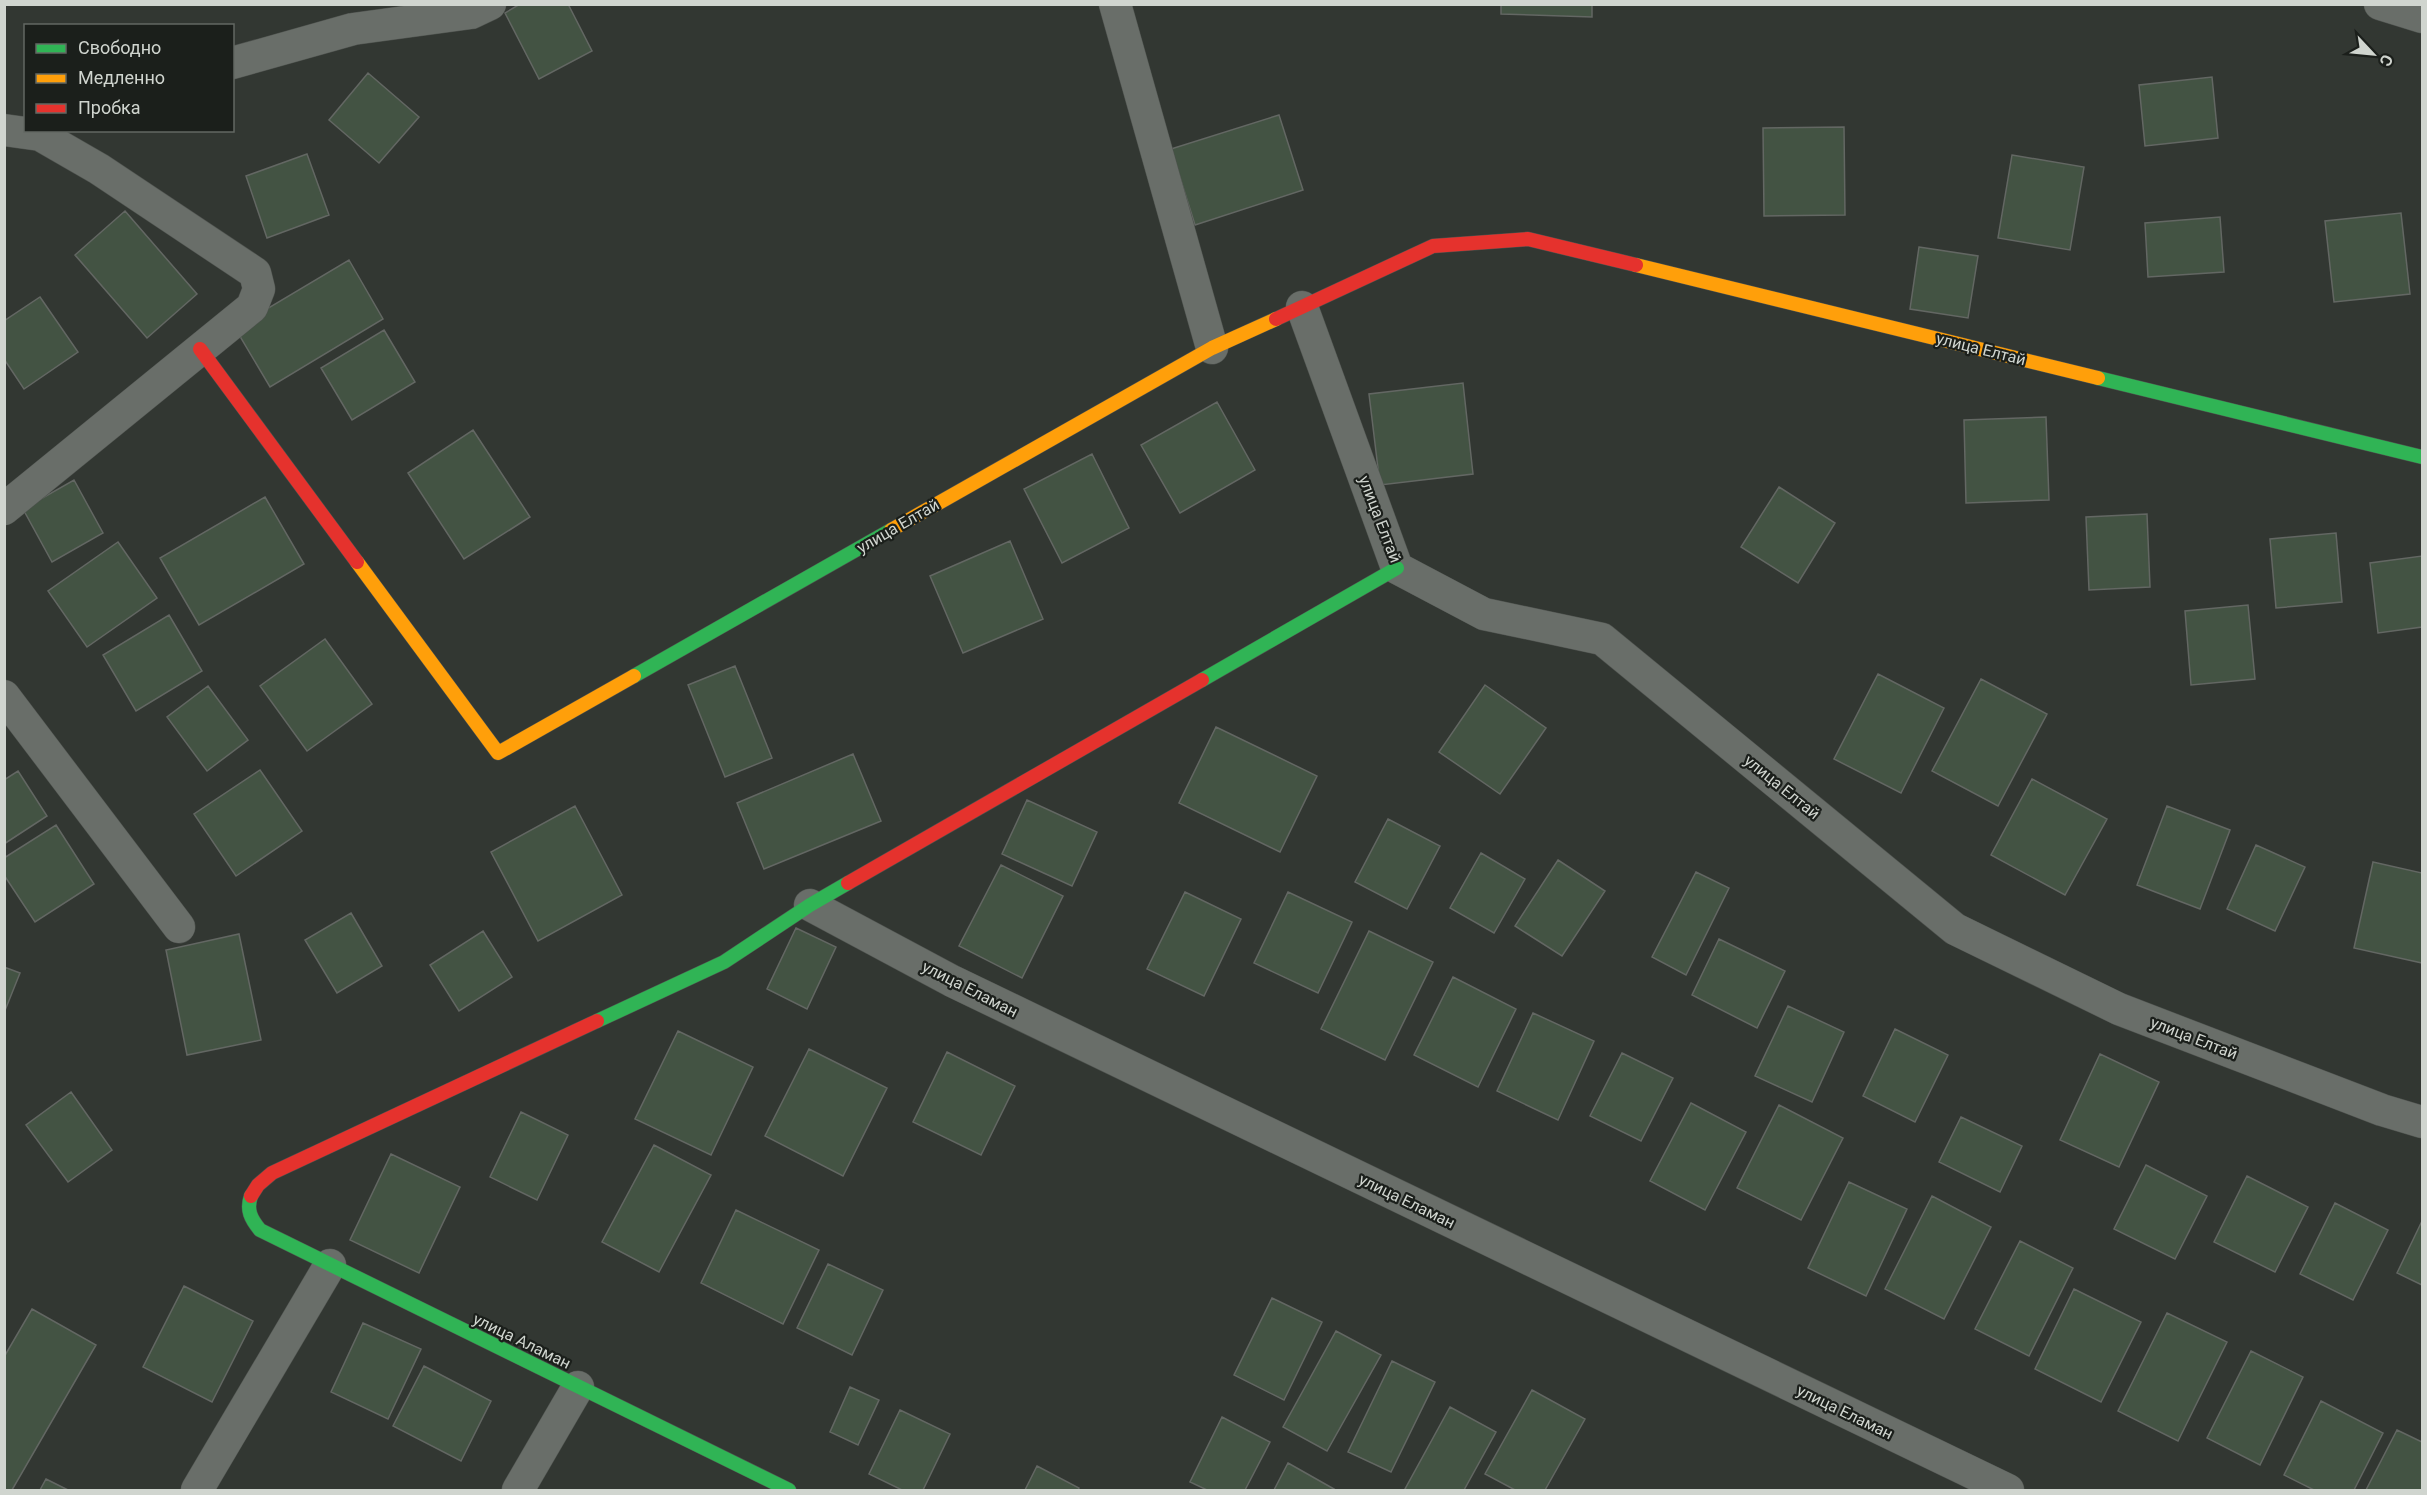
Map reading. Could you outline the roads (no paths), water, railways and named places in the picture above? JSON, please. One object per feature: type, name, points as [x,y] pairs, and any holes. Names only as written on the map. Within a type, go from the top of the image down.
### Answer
[{"type":"street","points":[[234,62],[353,29],[471,13],[490,4]]},
{"type":"street","points":[[1115,4],[1212,348]]},
{"type":"street","points":[[2380,4],[2422,16]]},
{"type":"street","points":[[4,130],[24,132]]},
{"type":"street","points":[[4,509],[252,307],[259,289],[255,273],[44,133]]},
{"type":"street","name":"улица Елтай","points":[[200,349],[498,753],[1212,348],[1433,246],[1528,239],[2422,457]]},
{"type":"street","name":"улица Елтай","points":[[1302,307],[1397,568],[1484,614],[1602,639],[1955,929],[2119,1009],[2382,1110],[2422,1122]]},
{"type":"street","points":[[810,905],[1397,568]]},
{"type":"street","points":[[4,696],[179,927]]},
{"type":"street","name":"улица Аламан","points":[[789,1491],[260,1230],[253,1223],[249,1212],[251,1194],[260,1182],[272,1173],[724,962],[810,905]]},
{"type":"street","name":"улица Еламан","points":[[810,905],[952,981],[2008,1491]]},
{"type":"street","points":[[197,1491],[330,1264]]},
{"type":"street","points":[[518,1491],[578,1386]]}]
